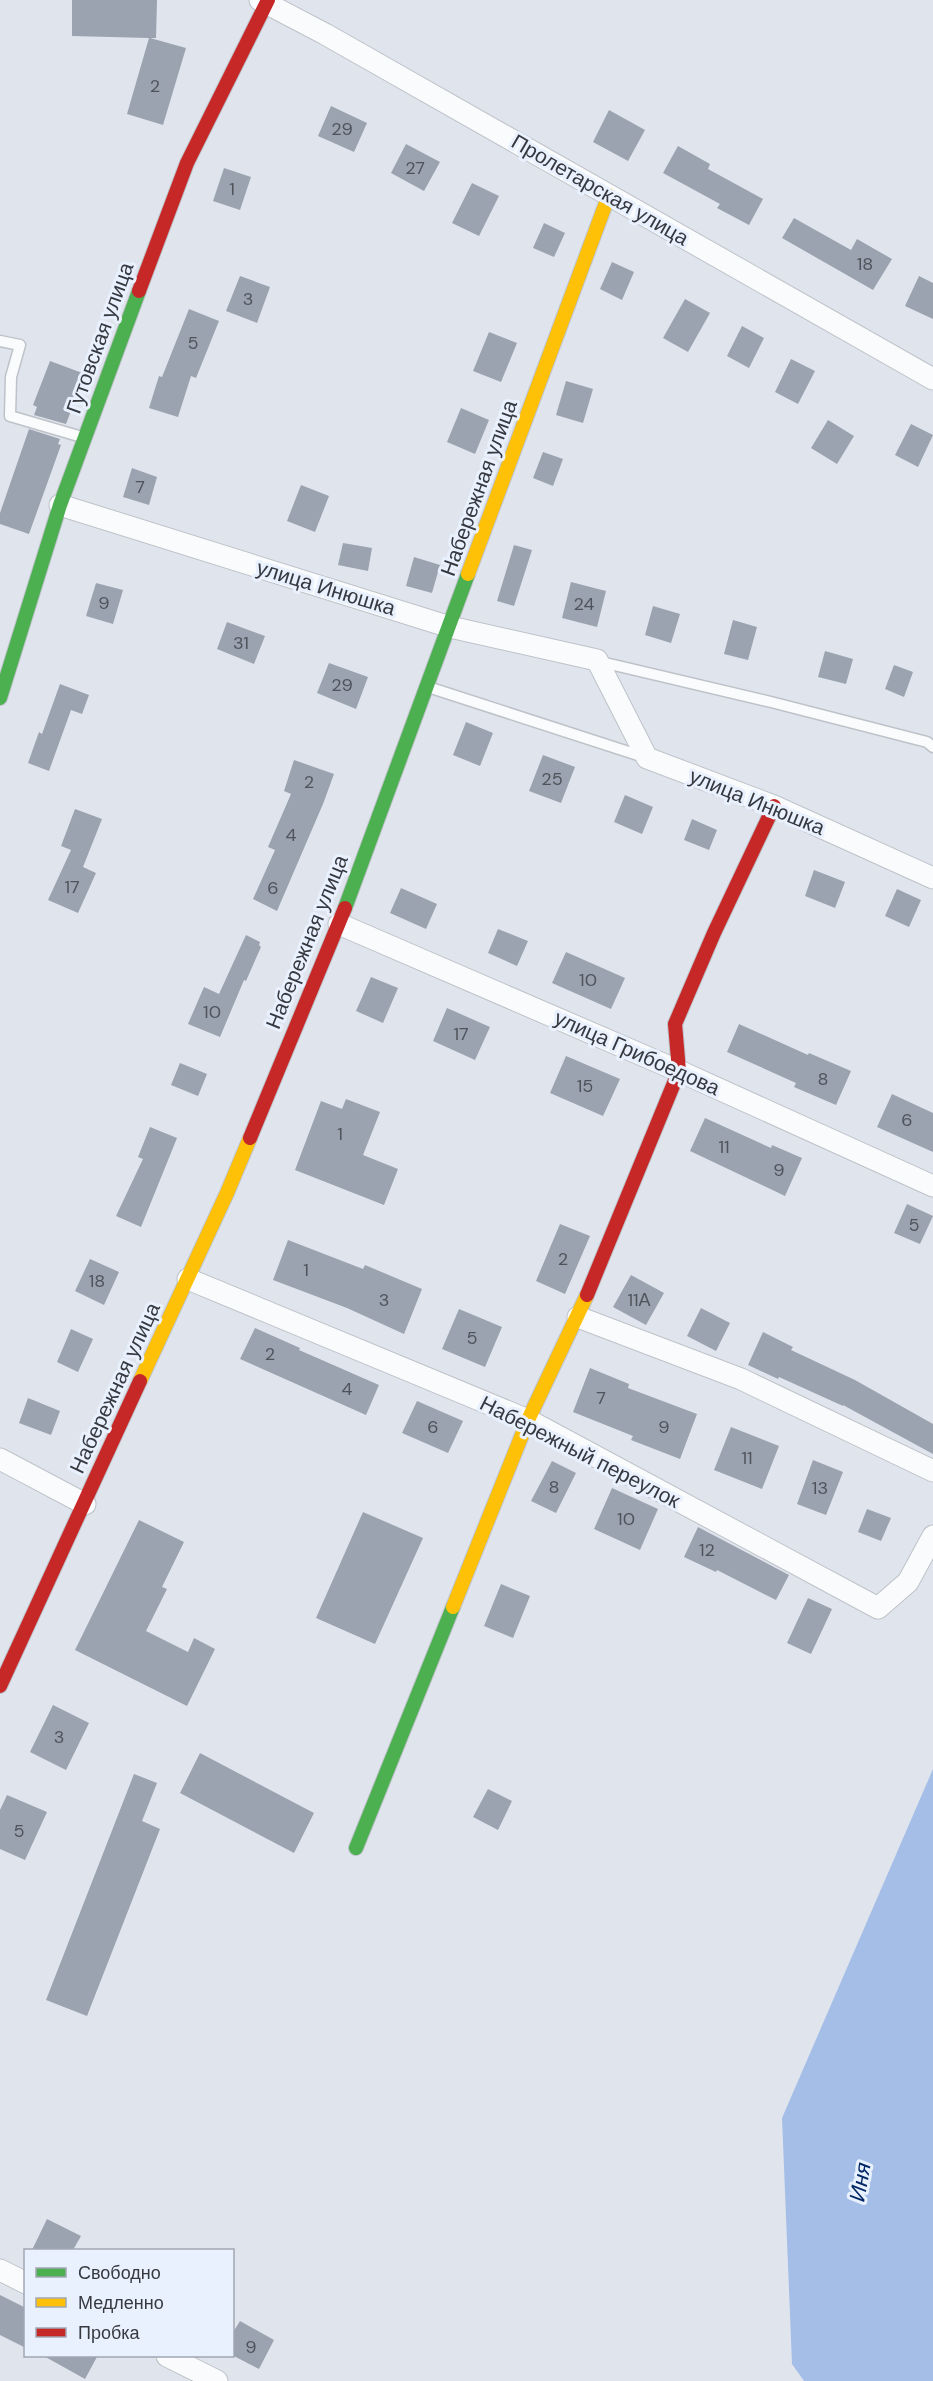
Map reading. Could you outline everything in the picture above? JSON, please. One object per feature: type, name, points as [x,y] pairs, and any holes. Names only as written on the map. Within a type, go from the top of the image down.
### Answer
[{"type":"street","name":"Пролетарская улица","points":[[264,1],[933,379]]},
{"type":"street","name":"Гутовская улица","points":[[0,698],[60,505],[187,164],[264,1]]},
{"type":"street","name":"Набережная улица","points":[[0,1686],[228,1193],[339,924],[609,195]]},
{"type":"street","name":"улица Инюшка","points":[[60,505],[450,627],[597,660]]},
{"type":"street","points":[[597,660],[647,758]]},
{"type":"street","name":"улица Инюшка","points":[[647,758],[774,806],[933,878]]},
{"type":"street","points":[[356,1848],[528,1420],[578,1317],[679,1071],[675,1024],[714,933],[774,806]]},
{"type":"street","name":"улица Грибоедова","points":[[339,924],[679,1071],[933,1186]]},
{"type":"street","name":"Набережный переулок","points":[[188,1279],[528,1420],[878,1608],[908,1582],[933,1536]]},
{"type":"street","points":[[578,1317],[741,1379],[933,1471]]},
{"type":"street","points":[[0,1459],[85,1504]]},
{"type":"street","points":[[0,2270],[24,2282]]},
{"type":"street","points":[[171,2357],[217,2381]]},
{"type":"lane","points":[[0,341],[20,345],[11,377],[5,415],[85,438]]},
{"type":"lane","name":"улица Инюшка","points":[[597,660],[927,742],[933,747]]},
{"type":"lane","points":[[428,687],[647,758]]},
{"type":"water","name":"Иня","points":[[933,1769],[933,2381],[804,2381],[792,2364],[782,2118]]},
{"type":"building","points":[[72,0],[157,0],[156,38],[150,38],[186,48],[163,125],[127,114],[149,38],[72,36]]},
{"type":"building","points":[[331,106],[367,123],[354,152],[318,136]]},
{"type":"building","points":[[609,110],[645,130],[628,161],[593,142]]},
{"type":"building","points":[[406,144],[440,162],[424,191],[391,173]]},
{"type":"building","points":[[678,146],[710,164],[708,169],[763,199],[749,225],[717,208],[720,204],[663,173]]},
{"type":"building","points":[[224,168],[251,177],[240,210],[213,201]]},
{"type":"building","points":[[472,183],[499,196],[479,236],[452,223]]},
{"type":"building","points":[[794,218],[851,250],[857,239],[892,259],[873,290],[782,238]]},
{"type":"building","points":[[544,223],[565,233],[554,257],[533,248]]},
{"type":"building","points":[[612,262],[634,272],[622,300],[600,289]]},
{"type":"building","points":[[240,276],[270,287],[257,323],[226,311]]},
{"type":"building","points":[[919,276],[933,283],[933,319],[905,306]]},
{"type":"building","points":[[685,299],[710,313],[688,352],[663,338]]},
{"type":"building","points":[[189,309],[219,321],[196,378],[191,376],[178,417],[149,408],[159,376],[162,377]]},
{"type":"building","points":[[742,326],[764,338],[749,368],[727,356]]},
{"type":"building","points":[[489,332],[517,343],[501,382],[473,371]]},
{"type":"building","points":[[791,359],[815,371],[798,404],[775,392]]},
{"type":"building","points":[[50,361],[85,374],[66,424],[34,415],[37,407],[33,405]]},
{"type":"building","points":[[566,381],[593,389],[583,423],[556,415]]},
{"type":"building","points":[[461,408],[489,420],[475,454],[447,442]]},
{"type":"building","points":[[828,420],[854,436],[837,464],[811,448]]},
{"type":"building","points":[[911,424],[933,435],[918,467],[895,455]]},
{"type":"building","points":[[29,429],[60,439],[58,444],[61,445],[29,534],[0,524],[0,513]]},
{"type":"building","points":[[543,452],[563,459],[553,486],[533,478]]},
{"type":"building","points":[[132,468],[157,477],[149,505],[123,497]]},
{"type":"building","points":[[301,485],[329,496],[315,532],[287,521]]},
{"type":"building","points":[[343,543],[372,548],[368,571],[338,565]]},
{"type":"building","points":[[514,545],[532,550],[514,606],[497,601]]},
{"type":"building","points":[[414,557],[440,565],[432,593],[406,586]]},
{"type":"building","points":[[571,582],[606,591],[597,627],[562,618]]},
{"type":"building","points":[[96,583],[123,590],[113,624],[86,616]]},
{"type":"building","points":[[653,606],[680,614],[671,643],[645,635]]},
{"type":"building","points":[[733,620],[757,627],[748,660],[724,654]]},
{"type":"building","points":[[227,622],[265,636],[254,664],[217,649]]},
{"type":"building","points":[[825,651],[853,659],[846,684],[818,677]]},
{"type":"building","points":[[329,663],[368,677],[356,709],[317,693]]},
{"type":"building","points":[[894,665],[913,672],[904,697],[885,689]]},
{"type":"building","points":[[60,684],[89,695],[82,714],[71,710],[49,771],[28,763],[39,732],[42,734]]},
{"type":"building","points":[[466,722],[493,733],[480,766],[453,755]]},
{"type":"building","points":[[543,755],[575,767],[561,803],[529,791]]},
{"type":"building","points":[[294,760],[334,774],[277,911],[253,899],[275,850],[268,847],[291,794],[284,791]]},
{"type":"building","points":[[625,795],[653,807],[642,834],[614,822]]},
{"type":"building","points":[[75,809],[102,819],[83,867],[96,873],[78,913],[48,900],[71,850],[61,846]]},
{"type":"building","points":[[692,819],[717,830],[709,850],[684,840]]},
{"type":"building","points":[[814,870],[845,882],[835,908],[805,896]]},
{"type":"building","points":[[401,888],[437,904],[426,929],[390,913]]},
{"type":"building","points":[[897,889],[921,900],[909,927],[885,916]]},
{"type":"building","points":[[498,929],[528,941],[517,966],[488,953]]},
{"type":"building","points":[[246,935],[260,942],[261,947],[220,1037],[188,1024],[204,987],[219,994]]},
{"type":"building","points":[[566,952],[625,978],[611,1009],[552,983]]},
{"type":"building","points":[[371,977],[398,988],[383,1023],[356,1011]]},
{"type":"building","points":[[447,1008],[490,1027],[475,1060],[433,1041]]},
{"type":"building","points":[[739,1024],[808,1055],[809,1053],[851,1071],[836,1105],[794,1087],[796,1083],[727,1052]]},
{"type":"building","points":[[566,1056],[620,1079],[603,1116],[550,1093]]},
{"type":"building","points":[[180,1063],[207,1074],[198,1096],[171,1085]]},
{"type":"building","points":[[892,1094],[933,1113],[933,1152],[877,1127]]},
{"type":"building","points":[[346,1099],[380,1112],[363,1155],[398,1169],[384,1205],[295,1170],[321,1101],[342,1109]]},
{"type":"building","points":[[705,1118],[771,1148],[772,1145],[802,1158],[785,1196],[690,1151]]},
{"type":"building","points":[[150,1127],[177,1138],[141,1227],[116,1216],[143,1159],[138,1157]]},
{"type":"building","points":[[907,1204],[933,1216],[920,1244],[894,1233]]},
{"type":"building","points":[[560,1224],[590,1236],[565,1294],[536,1281]]},
{"type":"building","points":[[288,1240],[363,1269],[365,1265],[422,1289],[404,1334],[347,1308],[273,1280]]},
{"type":"building","points":[[90,1259],[119,1272],[104,1305],[75,1291]]},
{"type":"building","points":[[631,1275],[664,1293],[646,1325],[613,1307]]},
{"type":"building","points":[[701,1308],[730,1323],[716,1351],[687,1336]]},
{"type":"building","points":[[459,1309],[502,1327],[485,1367],[442,1349]]},
{"type":"building","points":[[255,1328],[379,1385],[366,1415],[240,1359]]},
{"type":"building","points":[[71,1329],[93,1339],[78,1372],[57,1362]]},
{"type":"building","points":[[763,1332],[793,1347],[791,1350],[855,1380],[933,1424],[933,1454],[843,1405],[748,1365]]},
{"type":"building","points":[[590,1368],[629,1384],[628,1388],[697,1414],[680,1459],[631,1440],[633,1436],[573,1412]]},
{"type":"building","points":[[28,1398],[60,1411],[51,1435],[19,1423]]},
{"type":"building","points":[[417,1401],[463,1421],[448,1453],[402,1433]]},
{"type":"building","points":[[731,1427],[779,1446],[762,1489],[714,1470]]},
{"type":"building","points":[[813,1460],[843,1472],[826,1515],[797,1504]]},
{"type":"building","points":[[552,1461],[576,1473],[556,1513],[531,1501]]},
{"type":"building","points":[[612,1488],[658,1509],[640,1550],[594,1529]]},
{"type":"building","points":[[867,1509],[891,1518],[881,1541],[858,1532]]},
{"type":"building","points":[[363,1512],[423,1538],[375,1644],[316,1618]]},
{"type":"building","points":[[139,1520],[184,1542],[162,1587],[167,1589],[146,1631],[188,1652],[194,1638],[215,1649],[187,1706],[75,1650]]},
{"type":"building","points":[[698,1527],[789,1575],[776,1600],[717,1570],[716,1572],[684,1557]]},
{"type":"building","points":[[501,1584],[530,1596],[513,1638],[484,1626]]},
{"type":"building","points":[[808,1598],[832,1609],[811,1654],[787,1643]]},
{"type":"building","points":[[53,1705],[89,1723],[66,1770],[30,1752]]},
{"type":"building","points":[[200,1753],[314,1813],[294,1853],[180,1793]]},
{"type":"building","points":[[134,1774],[157,1783],[142,1821],[160,1829],[87,2016],[46,2000]]},
{"type":"building","points":[[488,1789],[512,1801],[498,1830],[473,1817]]},
{"type":"building","points":[[7,1795],[47,1812],[25,1860],[0,1849],[0,1810]]},
{"type":"building","points":[[47,2219],[81,2236],[74,2249],[32,2249]]},
{"type":"building","points":[[0,2295],[24,2307],[24,2347],[0,2335]]},
{"type":"building","points":[[240,2321],[274,2340],[259,2369],[234,2356],[234,2331]]},
{"type":"building","points":[[46,2357],[97,2357],[85,2379]]},
{"type":"traffic: fast","points":[[0,698],[60,505],[139,291]]},
{"type":"traffic: fast","points":[[345,908],[468,574]]},
{"type":"traffic: fast","points":[[356,1848],[453,1607]]},
{"type":"traffic: slow","points":[[468,574],[609,195]]},
{"type":"traffic: slow","points":[[140,1381],[250,1138]]},
{"type":"traffic: slow","points":[[453,1607],[528,1420],[587,1295]]},
{"type":"traffic: jam","points":[[139,291],[187,163],[268,0]]},
{"type":"traffic: jam","points":[[587,1295],[679,1071],[675,1024],[714,933],[774,806]]},
{"type":"traffic: jam","points":[[250,1138],[345,908]]},
{"type":"traffic: jam","points":[[0,1686],[140,1381]]}]
